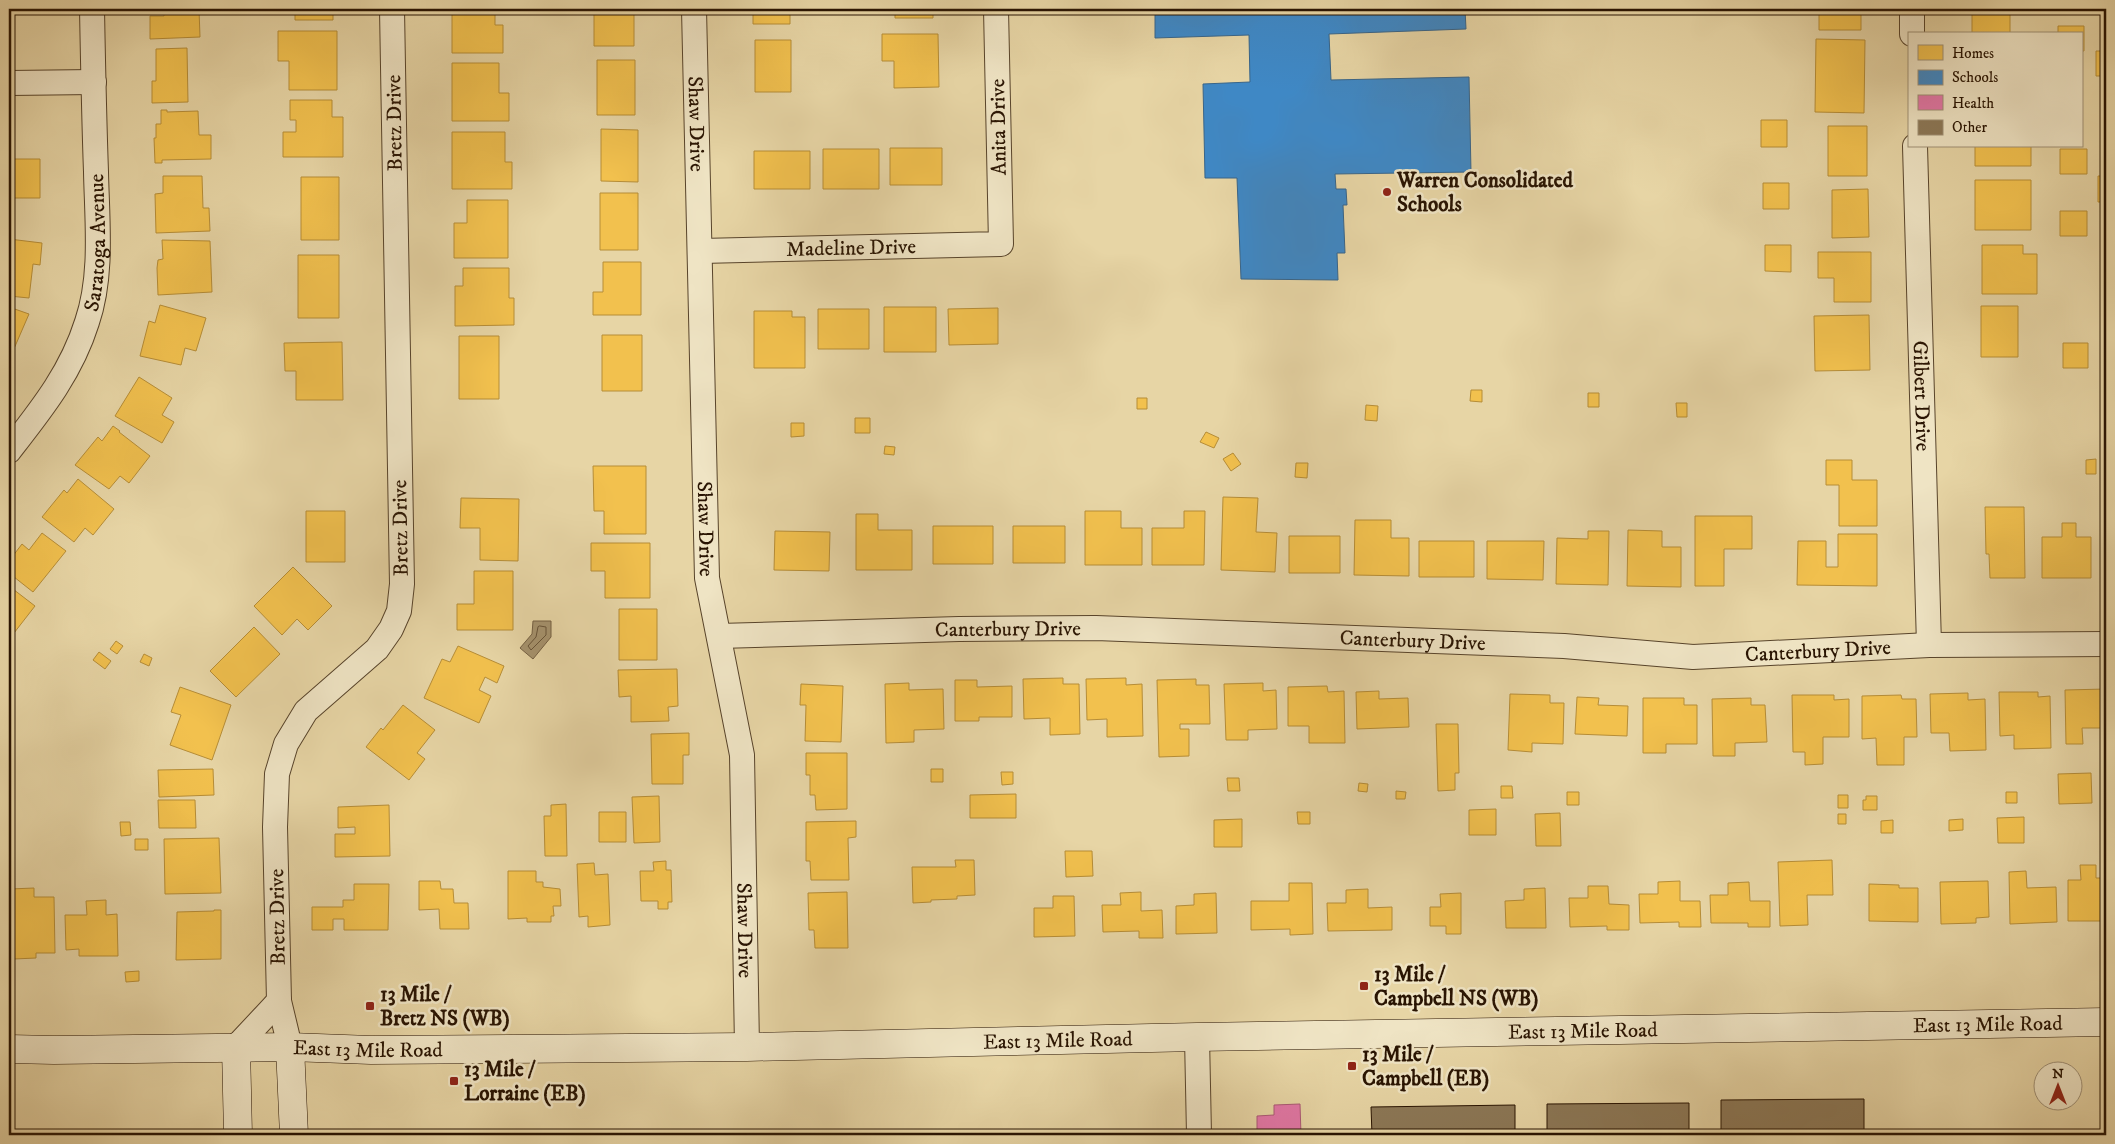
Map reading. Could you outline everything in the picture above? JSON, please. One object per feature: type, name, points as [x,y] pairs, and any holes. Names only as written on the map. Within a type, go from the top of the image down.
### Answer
[{"type":"main road","name":"East 13 Mile Road","points":[[9,1049],[290,1047],[371,1050],[747,1047],[1196,1037],[2106,1022]]},
{"type":"main road","points":[[236,1047],[238,1135]]},
{"type":"main road","points":[[290,1047],[294,1135]]},
{"type":"street","name":"Saratoga Avenue","points":[[9,451],[50,400],[68,368],[88,322],[96,282],[97,224],[92,9]]},
{"type":"street","name":"Bretz Drive","points":[[290,1047],[279,1001],[275,827],[277,774],[286,744],[306,711],[377,649],[391,629],[399,611],[402,584],[392,9]]},
{"type":"street","name":"Shaw Drive","points":[[694,9],[707,578],[742,755],[747,1047]]},
{"type":"street","name":"Anita Drive","points":[[996,9],[1001,244]]},
{"type":"street","points":[[1912,9],[1912,32]]},
{"type":"street","points":[[9,83],[94,82]]},
{"type":"street","name":"Gilbert Drive","points":[[1915,148],[1928,645]]},
{"type":"street","name":"Madeline Drive","points":[[701,251],[1001,244]]},
{"type":"street","name":"Canterbury Drive","points":[[719,636],[959,629],[1096,628],[1564,646],[1693,657],[1928,645],[2106,644]]},
{"type":"street","points":[[236,1047],[279,1001]]},
{"type":"street","points":[[1196,1037],[1198,1135]]},
{"type":"water","points":[[533,621],[551,621],[551,637],[533,659],[520,648],[532,634]]},
{"type":"building: Homes","points":[[164,9],[199,9],[200,37],[150,39],[150,16],[164,16]]},
{"type":"building: Homes","points":[[295,9],[333,9],[333,20],[295,20]]},
{"type":"building: Homes","points":[[452,9],[495,9],[495,25],[503,25],[503,53],[452,53]]},
{"type":"building: Homes","points":[[594,9],[634,9],[634,46],[594,46]]},
{"type":"building: Homes","points":[[753,9],[790,9],[790,24],[753,24]]},
{"type":"building: Homes","points":[[895,9],[933,9],[933,18],[895,18]]},
{"type":"building: Homes","points":[[1819,9],[1861,9],[1861,30],[1819,30]]},
{"type":"building: Homes","points":[[1972,9],[2010,9],[2010,32],[1972,32]]},
{"type":"building: Homes","points":[[2093,9],[2106,9],[2106,11],[2093,11]]},
{"type":"building: Homes","points":[[2058,26],[2084,26],[2084,51],[2082,51],[2082,32],[2058,32]]},
{"type":"building: Homes","points":[[278,31],[337,31],[337,90],[289,90],[289,61],[278,61]]},
{"type":"building: Homes","points":[[882,34],[938,34],[939,87],[894,88],[894,61],[882,61]]},
{"type":"building: Homes","points":[[1816,39],[1865,40],[1864,113],[1815,112]]},
{"type":"building: Homes","points":[[755,40],[791,40],[791,92],[755,92]]},
{"type":"building: Homes","points":[[187,48],[188,102],[152,103],[152,81],[156,81],[156,49]]},
{"type":"building: Homes","points":[[2096,51],[2106,51],[2106,76],[2096,76]]},
{"type":"building: Homes","points":[[597,60],[635,60],[635,115],[597,115]]},
{"type":"building: Homes","points":[[452,63],[499,63],[499,93],[509,93],[509,121],[452,121]]},
{"type":"building: Homes","points":[[290,100],[332,100],[332,117],[343,117],[343,157],[283,157],[283,132],[296,132],[296,120],[290,120]]},
{"type":"building: Homes","points":[[161,110],[167,110],[167,112],[198,111],[199,135],[211,135],[211,159],[162,160],[162,163],[155,163],[154,138],[156,138],[156,124],[161,124]]},
{"type":"building: Homes","points":[[1761,120],[1787,120],[1787,147],[1761,147]]},
{"type":"building: Homes","points":[[1828,126],[1867,126],[1867,176],[1828,176]]},
{"type":"building: Homes","points":[[601,129],[638,130],[638,182],[601,181]]},
{"type":"building: Homes","points":[[452,132],[505,132],[505,162],[512,162],[512,189],[452,189]]},
{"type":"building: Homes","points":[[890,148],[942,148],[942,185],[890,185]]},
{"type":"building: Homes","points":[[1975,148],[2031,148],[2031,166],[1975,166]]},
{"type":"building: Homes","points":[[823,149],[879,149],[879,189],[823,189]]},
{"type":"building: Homes","points":[[2060,149],[2087,149],[2087,174],[2060,174]]},
{"type":"building: Homes","points":[[754,151],[810,151],[810,189],[754,189]]},
{"type":"building: Homes","points":[[9,159],[40,159],[40,198],[9,198]]},
{"type":"building: Homes","points":[[163,176],[202,176],[203,208],[209,208],[210,231],[156,233],[155,194],[163,193]]},
{"type":"building: Homes","points":[[2098,176],[2106,176],[2106,202],[2098,202]]},
{"type":"building: Homes","points":[[301,177],[339,177],[339,240],[301,240]]},
{"type":"building: Homes","points":[[1975,180],[2031,180],[2031,230],[1975,230]]},
{"type":"building: Homes","points":[[1763,183],[1789,183],[1789,209],[1763,209]]},
{"type":"building: Homes","points":[[1868,189],[1869,237],[1832,238],[1832,190]]},
{"type":"building: Homes","points":[[600,193],[638,193],[638,250],[600,250]]},
{"type":"building: Homes","points":[[467,200],[508,200],[508,258],[454,258],[454,223],[467,223]]},
{"type":"building: Homes","points":[[2060,211],[2087,211],[2087,236],[2060,236]]},
{"type":"building: Homes","points":[[9,239],[42,243],[40,265],[33,264],[29,298],[9,296]]},
{"type":"building: Homes","points":[[162,240],[210,241],[212,292],[158,295],[157,268],[158,260],[163,259]]},
{"type":"building: Homes","points":[[2102,243],[2106,243],[2106,268],[2102,268]]},
{"type":"building: Homes","points":[[1765,245],[1791,245],[1791,272],[1765,271]]},
{"type":"building: Homes","points":[[1982,245],[2023,245],[2023,254],[2037,254],[2037,294],[1982,294]]},
{"type":"building: Homes","points":[[1818,252],[1871,252],[1871,302],[1834,302],[1834,278],[1818,278]]},
{"type":"building: Homes","points":[[298,255],[339,255],[339,318],[298,318]]},
{"type":"building: Homes","points":[[603,262],[641,262],[641,315],[593,315],[593,292],[603,292]]},
{"type":"building: Homes","points":[[463,268],[509,268],[509,298],[514,298],[514,325],[455,326],[455,286],[463,286]]},
{"type":"building: Homes","points":[[160,305],[206,318],[196,351],[185,348],[181,365],[140,356],[149,321],[155,323]]},
{"type":"building: Homes","points":[[1981,306],[2018,306],[2018,357],[1981,357]]},
{"type":"building: Homes","points":[[9,307],[29,314],[13,351],[9,349]]},
{"type":"building: Homes","points":[[884,307],[936,307],[936,352],[884,352]]},
{"type":"building: Homes","points":[[998,308],[998,344],[949,345],[948,309]]},
{"type":"building: Homes","points":[[818,309],[869,309],[869,349],[818,349]]},
{"type":"building: Homes","points":[[754,311],[792,311],[792,317],[805,317],[805,368],[754,368]]},
{"type":"building: Homes","points":[[1869,315],[1870,370],[1815,371],[1814,316]]},
{"type":"building: Homes","points":[[602,335],[642,335],[642,391],[602,391]]},
{"type":"building: Homes","points":[[459,336],[499,336],[499,399],[459,399]]},
{"type":"building: Homes","points":[[342,342],[343,400],[296,400],[296,371],[285,371],[284,343]]},
{"type":"building: Homes","points":[[2063,343],[2088,343],[2088,368],[2063,368]]},
{"type":"building: Homes","points":[[139,377],[172,398],[162,415],[174,422],[162,443],[115,416]]},
{"type":"building: Homes","points":[[1471,390],[1482,390],[1482,402],[1470,401]]},
{"type":"building: Homes","points":[[1588,393],[1599,393],[1599,407],[1588,407]]},
{"type":"building: Homes","points":[[1137,398],[1147,398],[1147,409],[1137,409]]},
{"type":"building: Homes","points":[[1676,403],[1687,403],[1687,417],[1677,417]]},
{"type":"building: Homes","points":[[1366,405],[1378,406],[1377,421],[1365,420]]},
{"type":"building: Homes","points":[[855,418],[870,418],[870,433],[855,433]]},
{"type":"building: Homes","points":[[791,423],[804,423],[804,436],[791,437]]},
{"type":"building: Homes","points":[[113,426],[150,456],[129,483],[120,476],[109,489],[75,465],[98,437],[102,441]]},
{"type":"building: Homes","points":[[1206,432],[1219,438],[1214,448],[1200,442]]},
{"type":"building: Homes","points":[[885,446],[895,447],[894,455],[884,454]]},
{"type":"building: Homes","points":[[1233,453],[1241,464],[1231,471],[1223,459]]},
{"type":"building: Homes","points":[[2096,459],[2096,474],[2086,474],[2086,460]]},
{"type":"building: Homes","points":[[1826,460],[1852,460],[1852,480],[1877,480],[1877,526],[1839,526],[1839,485],[1826,485]]},
{"type":"building: Homes","points":[[1296,463],[1308,463],[1307,478],[1295,477]]},
{"type":"building: Homes","points":[[593,466],[646,466],[646,534],[604,534],[604,511],[594,511]]},
{"type":"building: Homes","points":[[2104,468],[2106,468],[2106,480],[2104,480]]},
{"type":"building: Homes","points":[[78,479],[114,509],[93,535],[85,528],[74,542],[42,517],[64,490],[67,493]]},
{"type":"building: Homes","points":[[1223,497],[1258,498],[1256,532],[1277,533],[1275,572],[1221,570]]},
{"type":"building: Homes","points":[[461,498],[519,499],[518,561],[480,560],[480,528],[460,528]]},
{"type":"building: Homes","points":[[1985,507],[2024,507],[2025,578],[1990,578],[1989,554],[1986,554]]},
{"type":"building: Homes","points":[[306,511],[345,511],[345,562],[306,562]]},
{"type":"building: Homes","points":[[1085,511],[1121,511],[1121,528],[1142,528],[1142,565],[1085,565]]},
{"type":"building: Homes","points":[[1184,511],[1205,511],[1204,565],[1152,565],[1152,528],[1184,528]]},
{"type":"building: Homes","points":[[856,514],[878,514],[878,530],[912,530],[912,570],[856,570]]},
{"type":"building: Homes","points":[[1695,516],[1752,516],[1752,549],[1724,549],[1724,586],[1695,586]]},
{"type":"building: Homes","points":[[1355,520],[1391,520],[1391,538],[1409,538],[1409,576],[1354,575]]},
{"type":"building: Homes","points":[[2062,523],[2076,523],[2076,537],[2091,537],[2091,578],[2042,578],[2042,537],[2062,537]]},
{"type":"building: Homes","points":[[933,526],[993,526],[993,564],[933,564]]},
{"type":"building: Homes","points":[[1013,526],[1065,526],[1065,563],[1013,563]]},
{"type":"building: Homes","points":[[1628,530],[1662,531],[1662,547],[1681,547],[1681,587],[1627,586]]},
{"type":"building: Homes","points":[[775,531],[830,532],[829,571],[774,570]]},
{"type":"building: Homes","points":[[1588,531],[1609,531],[1608,585],[1556,584],[1557,538],[1588,539]]},
{"type":"building: Homes","points":[[42,533],[66,551],[33,592],[9,573],[9,561],[22,544],[29,550]]},
{"type":"building: Homes","points":[[1838,534],[1877,534],[1877,586],[1797,585],[1798,541],[1826,541],[1826,567],[1838,567]]},
{"type":"building: Homes","points":[[1289,536],[1340,536],[1340,573],[1289,573]]},
{"type":"building: Homes","points":[[1419,541],[1474,541],[1474,577],[1419,577]]},
{"type":"building: Homes","points":[[1487,541],[1544,541],[1543,580],[1487,579]]},
{"type":"building: Homes","points":[[591,543],[650,543],[650,598],[605,598],[605,571],[591,571]]},
{"type":"building: Homes","points":[[2103,544],[2106,544],[2106,583],[2103,583]]},
{"type":"building: Homes","points":[[293,567],[332,606],[308,630],[297,619],[282,635],[254,606]]},
{"type":"building: Homes","points":[[474,571],[513,571],[513,630],[457,630],[457,604],[474,604]]},
{"type":"building: Homes","points":[[9,586],[35,606],[14,633],[9,629]]},
{"type":"building: Homes","points":[[619,609],[657,609],[657,660],[619,660]]},
{"type":"building: Homes","points":[[254,627],[280,654],[236,697],[210,671]]},
{"type":"building: Homes","points":[[116,641],[123,646],[117,654],[110,649]]},
{"type":"building: Homes","points":[[458,646],[504,666],[497,683],[485,677],[479,690],[491,696],[479,723],[424,698],[442,659],[450,662]]},
{"type":"building: Homes","points":[[99,652],[111,661],[105,669],[93,660]]},
{"type":"building: Homes","points":[[144,654],[152,658],[149,666],[140,662]]},
{"type":"building: Homes","points":[[677,669],[678,706],[668,707],[669,721],[631,722],[631,696],[619,697],[618,670]]},
{"type":"building: Homes","points":[[1063,678],[1063,684],[1079,684],[1080,734],[1050,735],[1050,718],[1024,719],[1023,679]]},
{"type":"building: Homes","points":[[1126,678],[1126,685],[1142,684],[1143,736],[1107,737],[1107,719],[1087,720],[1086,679]]},
{"type":"building: Homes","points":[[1196,679],[1196,685],[1209,685],[1210,724],[1180,724],[1180,729],[1189,729],[1189,756],[1159,757],[1157,680]]},
{"type":"building: Homes","points":[[955,680],[977,680],[977,687],[1012,686],[1012,717],[979,717],[979,721],[955,721]]},
{"type":"building: Homes","points":[[909,683],[909,690],[943,689],[944,729],[914,730],[914,742],[886,743],[885,684]]},
{"type":"building: Homes","points":[[1263,683],[1263,691],[1276,690],[1277,729],[1248,730],[1248,740],[1226,740],[1224,684]]},
{"type":"building: Homes","points":[[801,684],[843,686],[841,742],[805,741],[806,705],[800,705]]},
{"type":"building: Homes","points":[[1327,686],[1328,692],[1344,691],[1345,743],[1309,743],[1309,726],[1288,726],[1288,687]]},
{"type":"building: Homes","points":[[180,687],[231,705],[212,760],[170,745],[181,715],[171,712]]},
{"type":"building: Homes","points":[[2106,689],[2106,728],[2082,728],[2083,744],[2066,744],[2065,690]]},
{"type":"building: Homes","points":[[1379,691],[1379,699],[1408,698],[1409,727],[1357,729],[1356,692]]},
{"type":"building: Homes","points":[[1999,692],[2038,692],[2038,697],[2050,696],[2051,748],[2014,749],[2014,735],[2000,736]]},
{"type":"building: Homes","points":[[1968,693],[1968,700],[1985,699],[1986,750],[1950,751],[1949,733],[1931,733],[1930,694]]},
{"type":"building: Homes","points":[[1510,694],[1550,695],[1550,703],[1564,703],[1563,744],[1532,743],[1532,752],[1508,750]]},
{"type":"building: Homes","points":[[1792,695],[1834,695],[1834,700],[1849,699],[1849,737],[1823,737],[1823,764],[1805,765],[1805,752],[1793,752]]},
{"type":"building: Homes","points":[[1901,695],[1902,699],[1916,699],[1917,737],[1904,737],[1904,765],[1877,765],[1876,738],[1862,739],[1862,696]]},
{"type":"building: Homes","points":[[1577,697],[1599,698],[1598,705],[1628,706],[1627,736],[1575,734]]},
{"type":"building: Homes","points":[[1643,698],[1684,698],[1684,705],[1697,705],[1697,744],[1666,744],[1666,753],[1643,753]]},
{"type":"building: Homes","points":[[1751,698],[1751,705],[1765,705],[1767,742],[1735,743],[1735,756],[1713,756],[1712,699]]},
{"type":"building: Homes","points":[[403,705],[435,730],[417,753],[425,759],[409,780],[366,747],[381,728],[383,730]]},
{"type":"building: Homes","points":[[1436,724],[1458,724],[1459,773],[1455,773],[1455,790],[1438,791]]},
{"type":"building: Homes","points":[[689,733],[689,755],[683,755],[683,784],[652,784],[651,734]]},
{"type":"building: Homes","points":[[806,753],[847,753],[847,809],[816,810],[815,795],[810,795],[810,775],[806,775]]},
{"type":"building: Homes","points":[[213,769],[214,795],[159,797],[158,770]]},
{"type":"building: Homes","points":[[931,769],[943,769],[943,782],[931,782]]},
{"type":"building: Homes","points":[[1001,772],[1013,772],[1013,784],[1002,785]]},
{"type":"building: Homes","points":[[2091,773],[2092,803],[2059,804],[2058,774]]},
{"type":"building: Homes","points":[[1227,778],[1239,778],[1240,791],[1228,791]]},
{"type":"building: Homes","points":[[1359,783],[1368,784],[1367,792],[1358,791]]},
{"type":"building: Homes","points":[[1501,786],[1512,786],[1513,798],[1501,798]]},
{"type":"building: Homes","points":[[2102,786],[2106,786],[2106,802],[2102,802]]},
{"type":"building: Homes","points":[[1396,791],[1406,792],[1405,799],[1396,799]]},
{"type":"building: Homes","points":[[1567,792],[1579,792],[1579,805],[1567,805]]},
{"type":"building: Homes","points":[[2006,792],[2017,792],[2017,803],[2006,803]]},
{"type":"building: Homes","points":[[1016,794],[1016,818],[970,818],[970,795]]},
{"type":"building: Homes","points":[[1838,795],[1848,795],[1848,808],[1838,808]]},
{"type":"building: Homes","points":[[659,796],[660,842],[634,843],[632,797]]},
{"type":"building: Homes","points":[[1866,796],[1877,796],[1877,810],[1863,810],[1863,800],[1866,800]]},
{"type":"building: Homes","points":[[158,800],[195,800],[196,828],[159,828]]},
{"type":"building: Homes","points":[[566,804],[567,856],[545,856],[544,816],[551,816],[551,805]]},
{"type":"building: Homes","points":[[389,805],[390,856],[335,857],[335,834],[355,834],[355,827],[338,828],[338,807]]},
{"type":"building: Homes","points":[[1496,809],[1496,835],[1469,835],[1469,810]]},
{"type":"building: Homes","points":[[599,812],[626,812],[626,842],[599,842]]},
{"type":"building: Homes","points":[[1297,812],[1310,812],[1310,824],[1298,824]]},
{"type":"building: Homes","points":[[1560,813],[1561,846],[1536,846],[1535,814]]},
{"type":"building: Homes","points":[[1838,814],[1846,814],[1846,824],[1838,824]]},
{"type":"building: Homes","points":[[2024,817],[2024,843],[1998,843],[1997,818]]},
{"type":"building: Homes","points":[[1242,819],[1242,847],[1214,847],[1214,820]]},
{"type":"building: Homes","points":[[1963,819],[1963,830],[1949,831],[1949,820]]},
{"type":"building: Homes","points":[[1893,820],[1893,833],[1881,833],[1881,821]]},
{"type":"building: Homes","points":[[856,821],[856,837],[848,838],[849,880],[811,880],[810,861],[806,861],[806,822]]},
{"type":"building: Homes","points":[[120,822],[130,822],[131,835],[121,836]]},
{"type":"building: Homes","points":[[219,838],[221,893],[165,894],[164,839]]},
{"type":"building: Homes","points":[[135,839],[148,839],[148,850],[135,850]]},
{"type":"building: Homes","points":[[1065,851],[1092,851],[1093,876],[1066,877]]},
{"type":"building: Homes","points":[[955,860],[974,860],[975,895],[957,896],[957,899],[913,903],[912,867],[956,867]]},
{"type":"building: Homes","points":[[1832,860],[1833,895],[1807,895],[1808,925],[1780,926],[1778,862]]},
{"type":"building: Homes","points":[[666,861],[666,870],[671,870],[672,902],[668,902],[668,909],[658,909],[658,901],[641,901],[640,871],[654,871],[653,862]]},
{"type":"building: Homes","points":[[594,863],[595,875],[608,874],[610,925],[588,927],[588,916],[579,917],[577,864]]},
{"type":"building: Homes","points":[[2080,865],[2096,865],[2096,878],[2106,878],[2106,921],[2068,921],[2068,880],[2081,880]]},
{"type":"building: Homes","points":[[508,871],[536,871],[536,882],[543,882],[543,887],[560,889],[561,906],[553,906],[554,916],[551,916],[551,922],[527,922],[527,918],[508,919]]},
{"type":"building: Homes","points":[[2026,871],[2027,888],[2056,887],[2057,922],[2010,924],[2009,872]]},
{"type":"building: Homes","points":[[419,881],[440,881],[441,889],[453,889],[454,903],[468,903],[469,929],[440,929],[439,909],[419,910]]},
{"type":"building: Homes","points":[[1680,881],[1680,901],[1700,901],[1701,927],[1679,927],[1679,922],[1640,923],[1639,894],[1658,894],[1658,882]]},
{"type":"building: Homes","points":[[1988,881],[1989,917],[1976,918],[1976,923],[1941,924],[1940,882]]},
{"type":"building: Homes","points":[[1749,882],[1750,901],[1770,901],[1770,927],[1748,927],[1748,923],[1711,923],[1710,895],[1728,895],[1728,883]]},
{"type":"building: Homes","points":[[1289,883],[1312,883],[1313,934],[1290,935],[1290,929],[1251,930],[1251,901],[1289,901]]},
{"type":"building: Homes","points":[[354,884],[389,884],[388,930],[344,930],[344,919],[333,919],[333,930],[312,930],[312,907],[343,907],[343,900],[354,900]]},
{"type":"building: Homes","points":[[1869,884],[1899,885],[1899,888],[1918,888],[1918,922],[1869,921]]},
{"type":"building: Homes","points":[[1588,886],[1608,886],[1609,904],[1629,905],[1629,930],[1607,930],[1607,926],[1570,927],[1569,898],[1588,898]]},
{"type":"building: Homes","points":[[34,888],[34,897],[54,897],[55,953],[36,953],[36,958],[14,959],[14,954],[9,954],[10,889]]},
{"type":"building: Homes","points":[[1545,888],[1546,928],[1506,928],[1505,901],[1524,900],[1524,889]]},
{"type":"building: Homes","points":[[1368,889],[1368,908],[1392,907],[1392,930],[1328,931],[1327,903],[1346,903],[1346,890]]},
{"type":"building: Homes","points":[[847,892],[848,948],[815,948],[814,930],[809,930],[808,893]]},
{"type":"building: Homes","points":[[1141,892],[1141,911],[1162,910],[1163,938],[1139,938],[1139,931],[1103,932],[1102,905],[1121,905],[1120,893]]},
{"type":"building: Homes","points":[[1216,893],[1217,933],[1176,934],[1176,906],[1194,905],[1194,894]]},
{"type":"building: Homes","points":[[1461,893],[1461,934],[1446,934],[1446,926],[1430,926],[1430,907],[1441,907],[1440,894]]},
{"type":"building: Homes","points":[[1053,896],[1074,896],[1075,936],[1034,937],[1034,908],[1053,908]]},
{"type":"building: Homes","points":[[106,900],[106,915],[117,914],[118,956],[79,956],[79,949],[66,950],[65,915],[87,915],[86,901]]},
{"type":"building: Homes","points":[[221,910],[221,959],[176,960],[177,912]]},
{"type":"building: Homes","points":[[139,971],[139,981],[126,982],[125,972]]},
{"type":"building: Schools","points":[[1155,9],[1465,9],[1466,29],[1329,34],[1331,80],[1469,77],[1471,172],[1335,174],[1336,189],[1346,189],[1347,205],[1343,205],[1345,253],[1337,253],[1338,280],[1241,279],[1237,178],[1205,178],[1203,84],[1250,82],[1249,35],[1155,38]]},
{"type":"building: Health","points":[[1300,1104],[1301,1135],[1257,1135],[1257,1116],[1274,1115],[1274,1105]]},
{"type":"building: Other","points":[[1864,1099],[1864,1135],[1721,1135],[1721,1100]]},
{"type":"building: Other","points":[[1689,1103],[1689,1135],[1547,1135],[1547,1104]]},
{"type":"building: Other","points":[[1515,1105],[1515,1135],[1372,1135],[1371,1107]]},
{"type":"building: Other","points":[[176,1134],[200,1135],[131,1135]]},
{"type":"place","name":"Warren Consolidated Schools","points":[[1387,192]]},
{"type":"place","name":"13 Mile / Campbell NS (WB)","points":[[1364,986]]},
{"type":"place","name":"13 Mile / Bretz NS (WB)","points":[[370,1006]]},
{"type":"place","name":"13 Mile / Campbell (EB)","points":[[1352,1066]]},
{"type":"place","name":"13 Mile / Lorraine (EB)","points":[[454,1081]]}]
